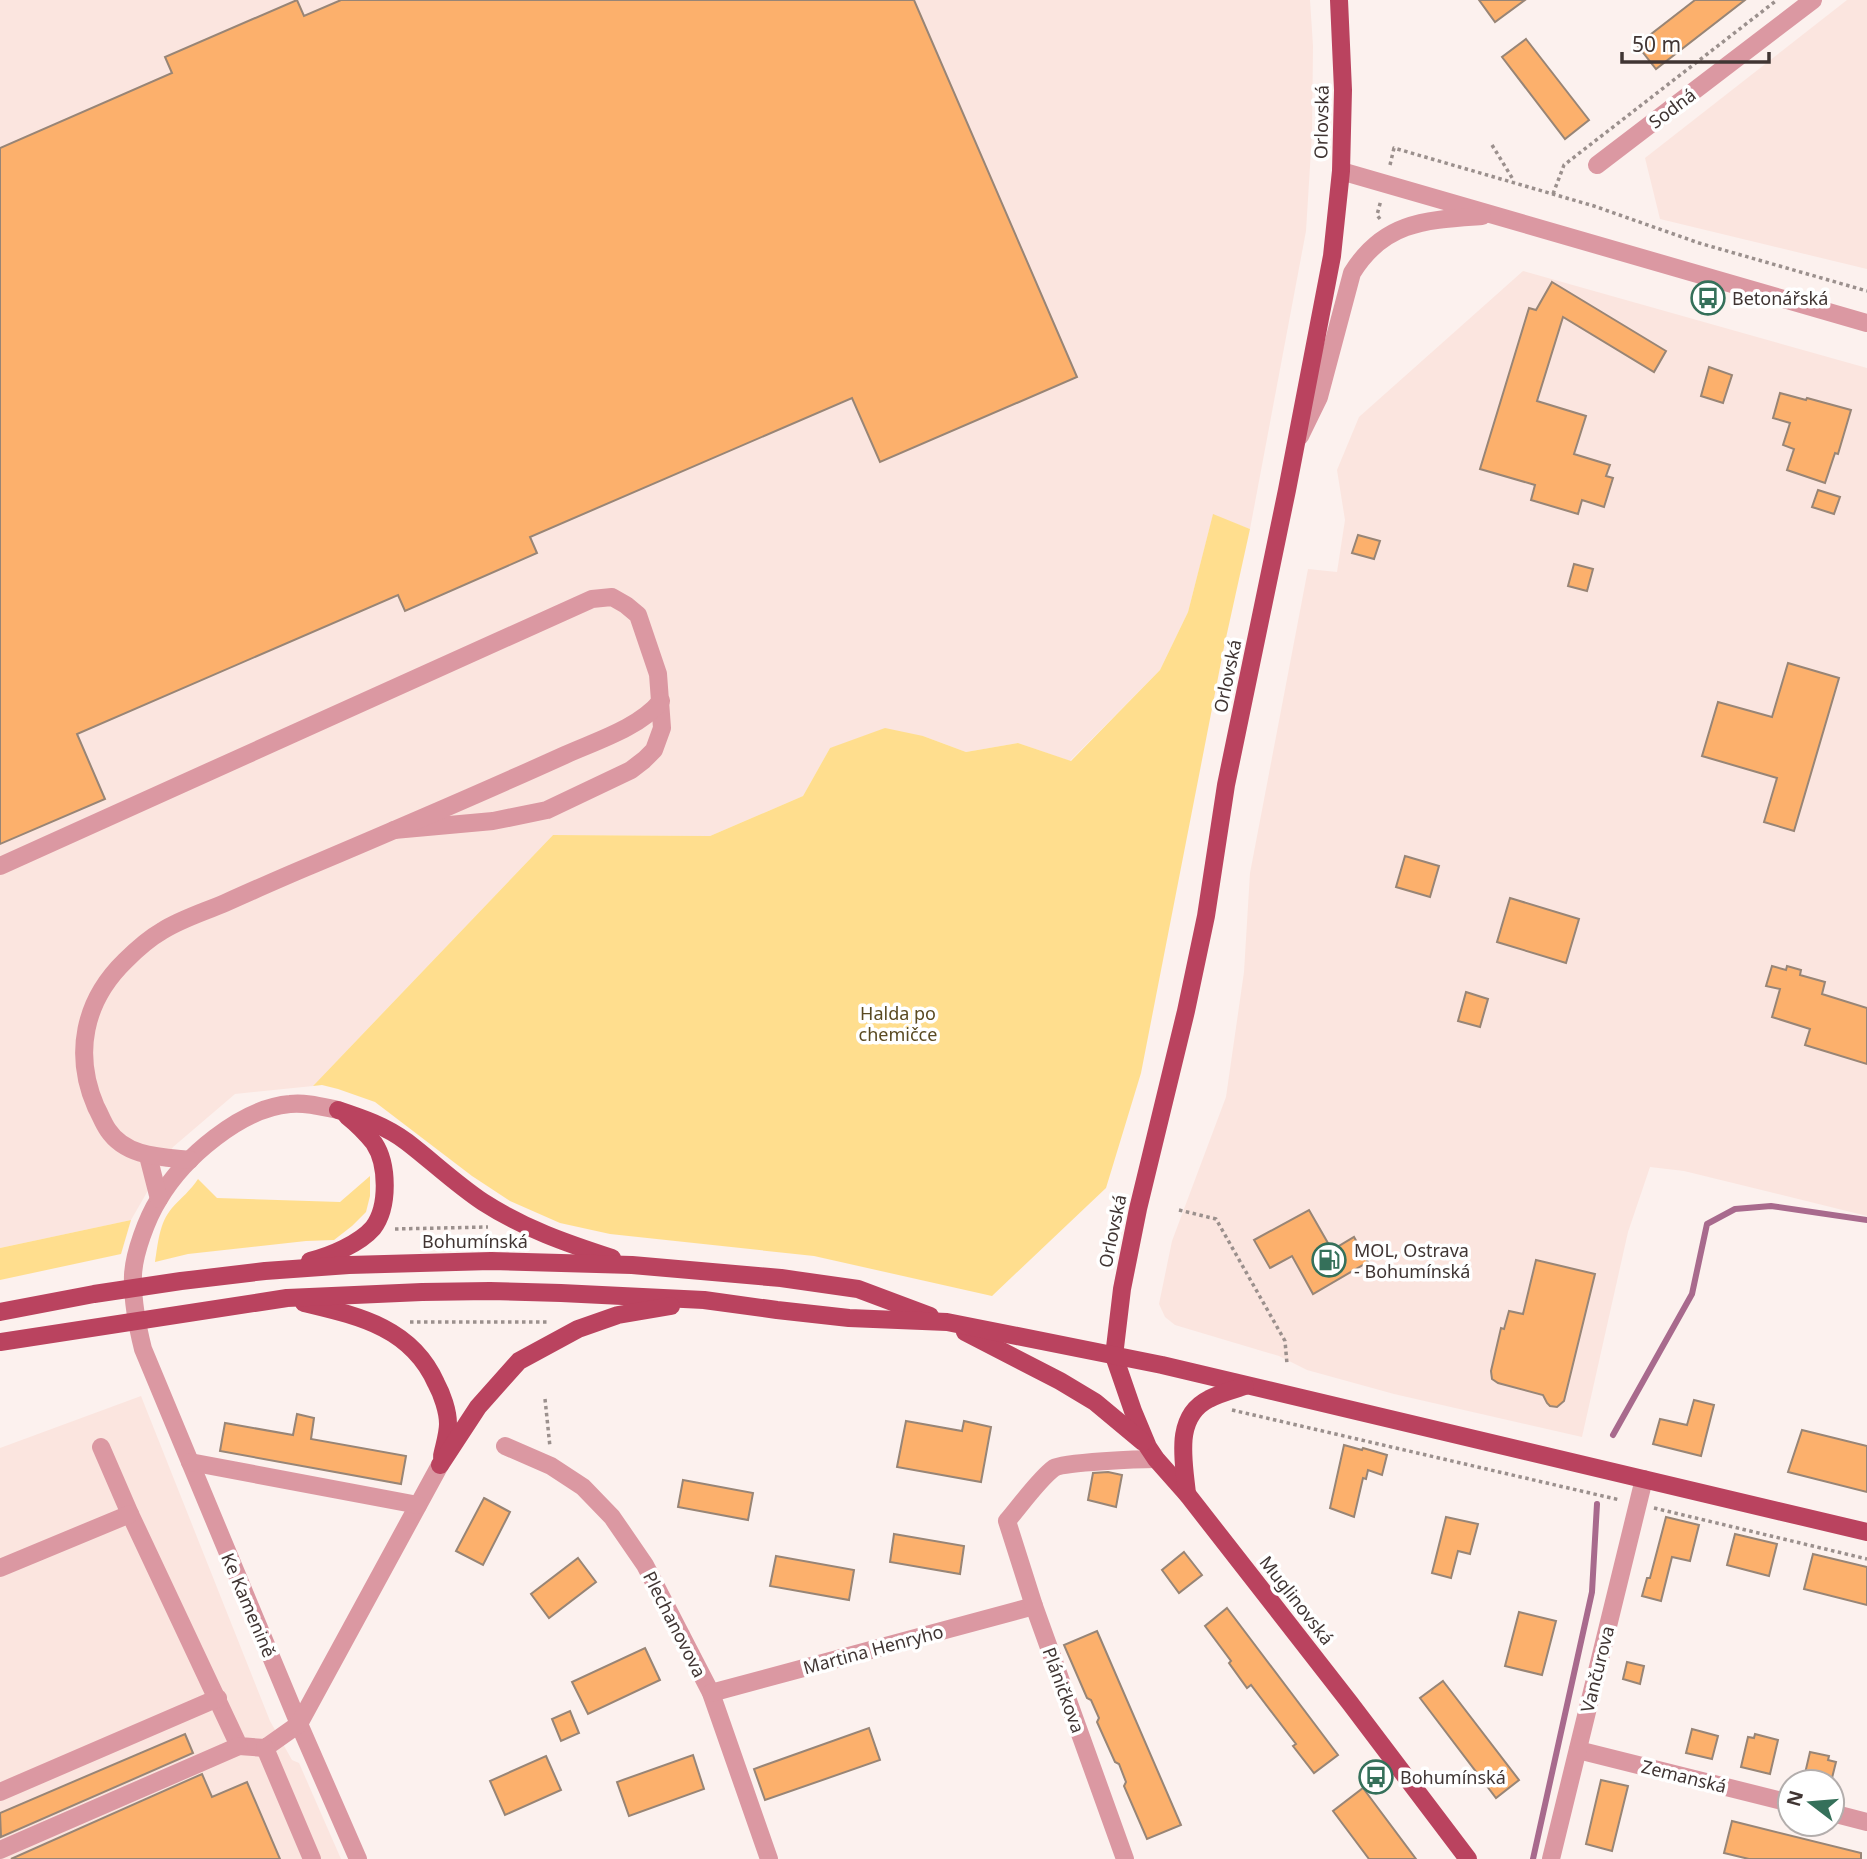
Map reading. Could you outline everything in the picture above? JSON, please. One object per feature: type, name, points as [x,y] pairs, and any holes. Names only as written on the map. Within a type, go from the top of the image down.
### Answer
[{"type":"main road","name":"Orlovská","points":[[1114,1356],[1122,1289],[1203,930],[1226,785],[1332,256],[1341,171],[1343,90],[1340,1]]},
{"type":"main road","points":[[338,1110],[377,1124],[406,1141],[451,1180],[524,1226],[632,1265]]},
{"type":"main road","points":[[265,1271],[314,1261],[357,1240],[371,1229],[378,1219],[384,1199],[385,1176],[376,1146],[360,1127],[338,1110]]},
{"type":"main road","name":"Bohumínská","points":[[0,1312],[181,1281],[265,1271],[420,1262],[561,1261],[781,1278],[858,1289],[947,1322],[1163,1365],[1867,1532]]},
{"type":"main road","name":"Bohumínská","points":[[0,1342],[287,1298],[490,1291],[704,1300],[849,1318],[947,1322]]},
{"type":"main road","points":[[287,1298],[376,1323],[405,1340],[429,1367],[441,1393],[448,1423],[440,1465]]},
{"type":"main road","points":[[440,1465],[478,1406],[519,1361],[578,1329],[618,1315],[704,1300]]},
{"type":"main road","points":[[947,1322],[1095,1402],[1152,1453]]},
{"type":"main road","name":"Muglinovská","points":[[1114,1356],[1133,1411],[1152,1453],[1350,1703],[1468,1859]]},
{"type":"main road","points":[[1187,1494],[1182,1445],[1191,1413],[1207,1399],[1245,1385]]},
{"type":"street","name":"Sodná","points":[[1597,165],[1813,0]]},
{"type":"street","points":[[1341,171],[1867,323]]},
{"type":"street","points":[[1296,446],[1319,397],[1352,273],[1369,250],[1389,234],[1418,222],[1494,215]]},
{"type":"street","points":[[0,866],[592,599],[612,597],[638,615],[658,674],[662,728],[654,750],[631,770],[547,810],[493,821],[394,830]]},
{"type":"street","points":[[190,1160],[148,1156],[132,1149],[109,1132],[95,1104],[86,1073],[83,1056],[90,1015],[98,997],[133,954],[163,930],[481,794],[641,720],[661,701]]},
{"type":"street","name":"Ke Kamenině","points":[[338,1110],[291,1104],[250,1115],[223,1133],[190,1160],[159,1199],[141,1240],[133,1274],[136,1320],[143,1349],[358,1859]]},
{"type":"street","points":[[148,1156],[159,1199]]},
{"type":"street","name":"Plechanovova","points":[[505,1446],[551,1466],[583,1487],[612,1517],[632,1546],[651,1576],[711,1693],[769,1859]]},
{"type":"street","points":[[101,1447],[239,1746]]},
{"type":"street","name":"Pláničkova","points":[[1125,1859],[1034,1605],[1007,1521],[1056,1467],[1132,1459],[1152,1453]]},
{"type":"street","points":[[190,1462],[418,1505]]},
{"type":"street","points":[[0,1850],[239,1746],[265,1748],[299,1724],[440,1465]]},
{"type":"street","name":"Vančurova","points":[[1551,1859],[1644,1479]]},
{"type":"street","points":[[0,1568],[130,1514]]},
{"type":"street","name":"Martina Henryho","points":[[711,1693],[1034,1605]]},
{"type":"street","points":[[0,1792],[218,1698]]},
{"type":"street","points":[[265,1748],[312,1859]]},
{"type":"street","name":"Zemanská","points":[[1578,1750],[1776,1800]]},
{"type":"street","points":[[1846,1817],[1867,1822]]},
{"type":"path","points":[[1492,145],[1515,183]]},
{"type":"path","points":[[1389,234],[1377,215],[1394,148],[1594,206],[1699,243],[1867,291]]},
{"type":"path","points":[[1179,1210],[1216,1219],[1286,1341],[1287,1364]]},
{"type":"path","points":[[371,1229],[524,1226]]},
{"type":"path","points":[[376,1323],[568,1322],[578,1329]]},
{"type":"path","points":[[545,1399],[551,1466]]},
{"type":"path","points":[[1230,1409],[1867,1559]]},
{"type":"shaded area","points":[[0,0],[1310,0],[1313,46],[1312,134],[1306,231],[1250,529],[1213,515],[1188,612],[1160,670],[1070,761],[1018,743],[966,752],[923,736],[830,748],[803,796],[710,836],[553,835],[313,1086],[235,1094],[173,1147],[131,1220],[0,1248]]},
{"type":"shaded area","points":[[1847,0],[1867,0],[1867,269],[1660,219],[1645,158]]},
{"type":"shaded area","points":[[1523,271],[1867,368],[1867,1216],[1684,1171],[1650,1167],[1628,1232],[1582,1437],[1394,1394],[1307,1370],[1279,1356],[1175,1325],[1165,1317],[1159,1304],[1172,1241],[1226,1097],[1244,972],[1250,873],[1308,569],[1337,572],[1345,520],[1337,470],[1359,417]]},
{"type":"shaded area","points":[[141,1396],[270,1721],[292,1760],[299,1763],[341,1859],[0,1859],[0,1448]]},
{"type":"green space","name":"Halda po chemičce","points":[[1213,514],[1250,529],[1224,647],[1141,1073],[1106,1188],[992,1296],[814,1256],[610,1234],[560,1223],[510,1201],[472,1176],[375,1102],[338,1089],[313,1086],[553,835],[710,836],[803,796],[830,748],[885,728],[923,736],[966,752],[1018,743],[1071,761],[1160,670],[1188,612]]},
{"type":"green space","points":[[370,1176],[370,1196],[366,1212],[334,1240],[188,1254],[155,1262],[164,1220],[198,1179],[217,1198],[340,1202]]},
{"type":"green space","points":[[131,1220],[121,1254],[0,1280],[0,1248]]},
{"type":"building","points":[[297,0],[304,16],[341,0],[914,0],[1077,377],[880,462],[852,398],[530,537],[537,553],[405,611],[398,595],[77,734],[105,799],[0,844],[0,148],[172,73],[165,57]]},
{"type":"building","points":[[1479,0],[1525,0],[1495,22]]},
{"type":"building","points":[[1695,0],[1745,0],[1656,69],[1637,45]]},
{"type":"building","points":[[1526,39],[1589,120],[1565,139],[1502,57]]},
{"type":"building","points":[[1552,282],[1666,351],[1654,372],[1563,317],[1537,401],[1586,416],[1574,454],[1610,465],[1606,476],[1613,478],[1604,507],[1582,500],[1578,514],[1531,500],[1535,485],[1480,469],[1529,308],[1536,310]]},
{"type":"building","points":[[1709,367],[1732,375],[1723,403],[1701,396]]},
{"type":"building","points":[[1780,393],[1851,410],[1838,454],[1835,453],[1825,483],[1787,470],[1794,449],[1783,445],[1790,423],[1773,418]]},
{"type":"building","points":[[1818,490],[1840,497],[1834,514],[1812,507]]},
{"type":"building","points":[[1358,535],[1380,541],[1374,559],[1352,553]]},
{"type":"building","points":[[1574,564],[1593,569],[1587,591],[1568,586]]},
{"type":"building","points":[[1788,663],[1839,678],[1794,831],[1764,822],[1777,778],[1702,756],[1718,702],[1772,717]]},
{"type":"building","points":[[1405,856],[1439,866],[1430,897],[1396,887]]},
{"type":"building","points":[[1510,898],[1579,919],[1566,963],[1497,942]]},
{"type":"building","points":[[1772,966],[1801,970],[1800,975],[1825,982],[1822,994],[1867,1008],[1867,1064],[1805,1045],[1810,1029],[1772,1017],[1780,989],[1766,986]]},
{"type":"building","points":[[1466,992],[1488,999],[1480,1027],[1458,1021]]},
{"type":"building","points":[[1309,1210],[1332,1250],[1354,1237],[1368,1262],[1313,1294],[1292,1256],[1270,1268],[1254,1240]]},
{"type":"building","points":[[1536,1260],[1595,1274],[1564,1401],[1557,1407],[1550,1406],[1543,1395],[1492,1379],[1491,1371],[1501,1328],[1504,1329],[1509,1311],[1523,1314]]},
{"type":"building","points":[[1694,1400],[1714,1405],[1701,1456],[1653,1444],[1660,1419],[1687,1425]]},
{"type":"building","points":[[297,1414],[314,1418],[311,1439],[406,1456],[401,1484],[220,1451],[225,1423],[293,1435]]},
{"type":"building","points":[[906,1421],[962,1431],[964,1421],[991,1427],[981,1482],[897,1467]]},
{"type":"building","points":[[1802,1430],[1867,1446],[1867,1492],[1788,1472]]},
{"type":"building","points":[[1344,1445],[1387,1455],[1382,1475],[1368,1470],[1366,1479],[1363,1478],[1354,1517],[1330,1508]]},
{"type":"building","points":[[1093,1473],[1122,1475],[1116,1507],[1088,1500]]},
{"type":"building","points":[[683,1480],[753,1493],[748,1520],[678,1507]]},
{"type":"building","points":[[484,1498],[510,1512],[483,1565],[456,1551]]},
{"type":"building","points":[[1446,1517],[1478,1524],[1470,1554],[1458,1551],[1451,1578],[1432,1573]]},
{"type":"building","points":[[1666,1517],[1699,1525],[1690,1561],[1672,1557],[1661,1601],[1642,1596],[1647,1578],[1650,1578]]},
{"type":"building","points":[[894,1534],[964,1546],[960,1574],[890,1562]]},
{"type":"building","points":[[1735,1534],[1777,1544],[1769,1576],[1727,1565]]},
{"type":"building","points":[[1184,1552],[1202,1575],[1179,1593],[1162,1570]]},
{"type":"building","points":[[1813,1554],[1867,1567],[1867,1605],[1804,1589]]},
{"type":"building","points":[[776,1556],[854,1570],[849,1600],[770,1586]]},
{"type":"building","points":[[578,1558],[596,1582],[549,1618],[531,1594]]},
{"type":"building","points":[[1227,1608],[1338,1755],[1314,1773],[1293,1746],[1296,1744],[1251,1685],[1247,1688],[1205,1626]]},
{"type":"building","points":[[1519,1612],[1556,1621],[1542,1675],[1505,1666]]},
{"type":"building","points":[[1097,1631],[1181,1825],[1147,1839],[1124,1786],[1126,1782],[1119,1764],[1115,1762],[1097,1722],[1099,1718],[1091,1700],[1087,1698],[1064,1645]]},
{"type":"building","points":[[645,1648],[660,1680],[588,1714],[572,1682]]},
{"type":"building","points":[[1627,1662],[1644,1666],[1640,1684],[1623,1679]]},
{"type":"building","points":[[1443,1681],[1519,1780],[1496,1798],[1420,1698]]},
{"type":"building","points":[[570,1711],[579,1733],[561,1741],[552,1719]]},
{"type":"building","points":[[869,1728],[880,1760],[765,1800],[754,1769]]},
{"type":"building","points":[[1692,1729],[1718,1736],[1712,1759],[1686,1753]]},
{"type":"building","points":[[185,1734],[193,1753],[1,1837],[0,1813]]},
{"type":"building","points":[[1755,1734],[1778,1740],[1770,1774],[1741,1767],[1748,1737],[1754,1738]]},
{"type":"building","points":[[1810,1752],[1829,1756],[1828,1760],[1836,1762],[1834,1768],[1806,1768]]},
{"type":"building","points":[[693,1755],[704,1789],[629,1816],[617,1782]]},
{"type":"building","points":[[546,1756],[561,1790],[505,1815],[490,1781]]},
{"type":"building","points":[[202,1774],[212,1797],[247,1782],[280,1859],[11,1859]]},
{"type":"building","points":[[1601,1780],[1628,1786],[1612,1851],[1586,1844]]},
{"type":"building","points":[[1363,1788],[1416,1859],[1369,1859],[1333,1811]]},
{"type":"building","points":[[1732,1821],[1776,1832],[1776,1838],[1801,1838],[1861,1853],[1861,1859],[1749,1859],[1724,1853]]},
{"type":"waterway","points":[[1613,1435],[1692,1294],[1707,1224],[1735,1209],[1771,1206],[1867,1220]]},
{"type":"waterway","points":[[1533,1859],[1592,1592],[1597,1504]]},
{"type":"place","name":"Betonářská","points":[[1708,298]]},
{"type":"place","name":"MOL, Ostrava - Bohumínská","points":[[1329,1260]]},
{"type":"place","name":"Bohumínská","points":[[1376,1777]]}]
